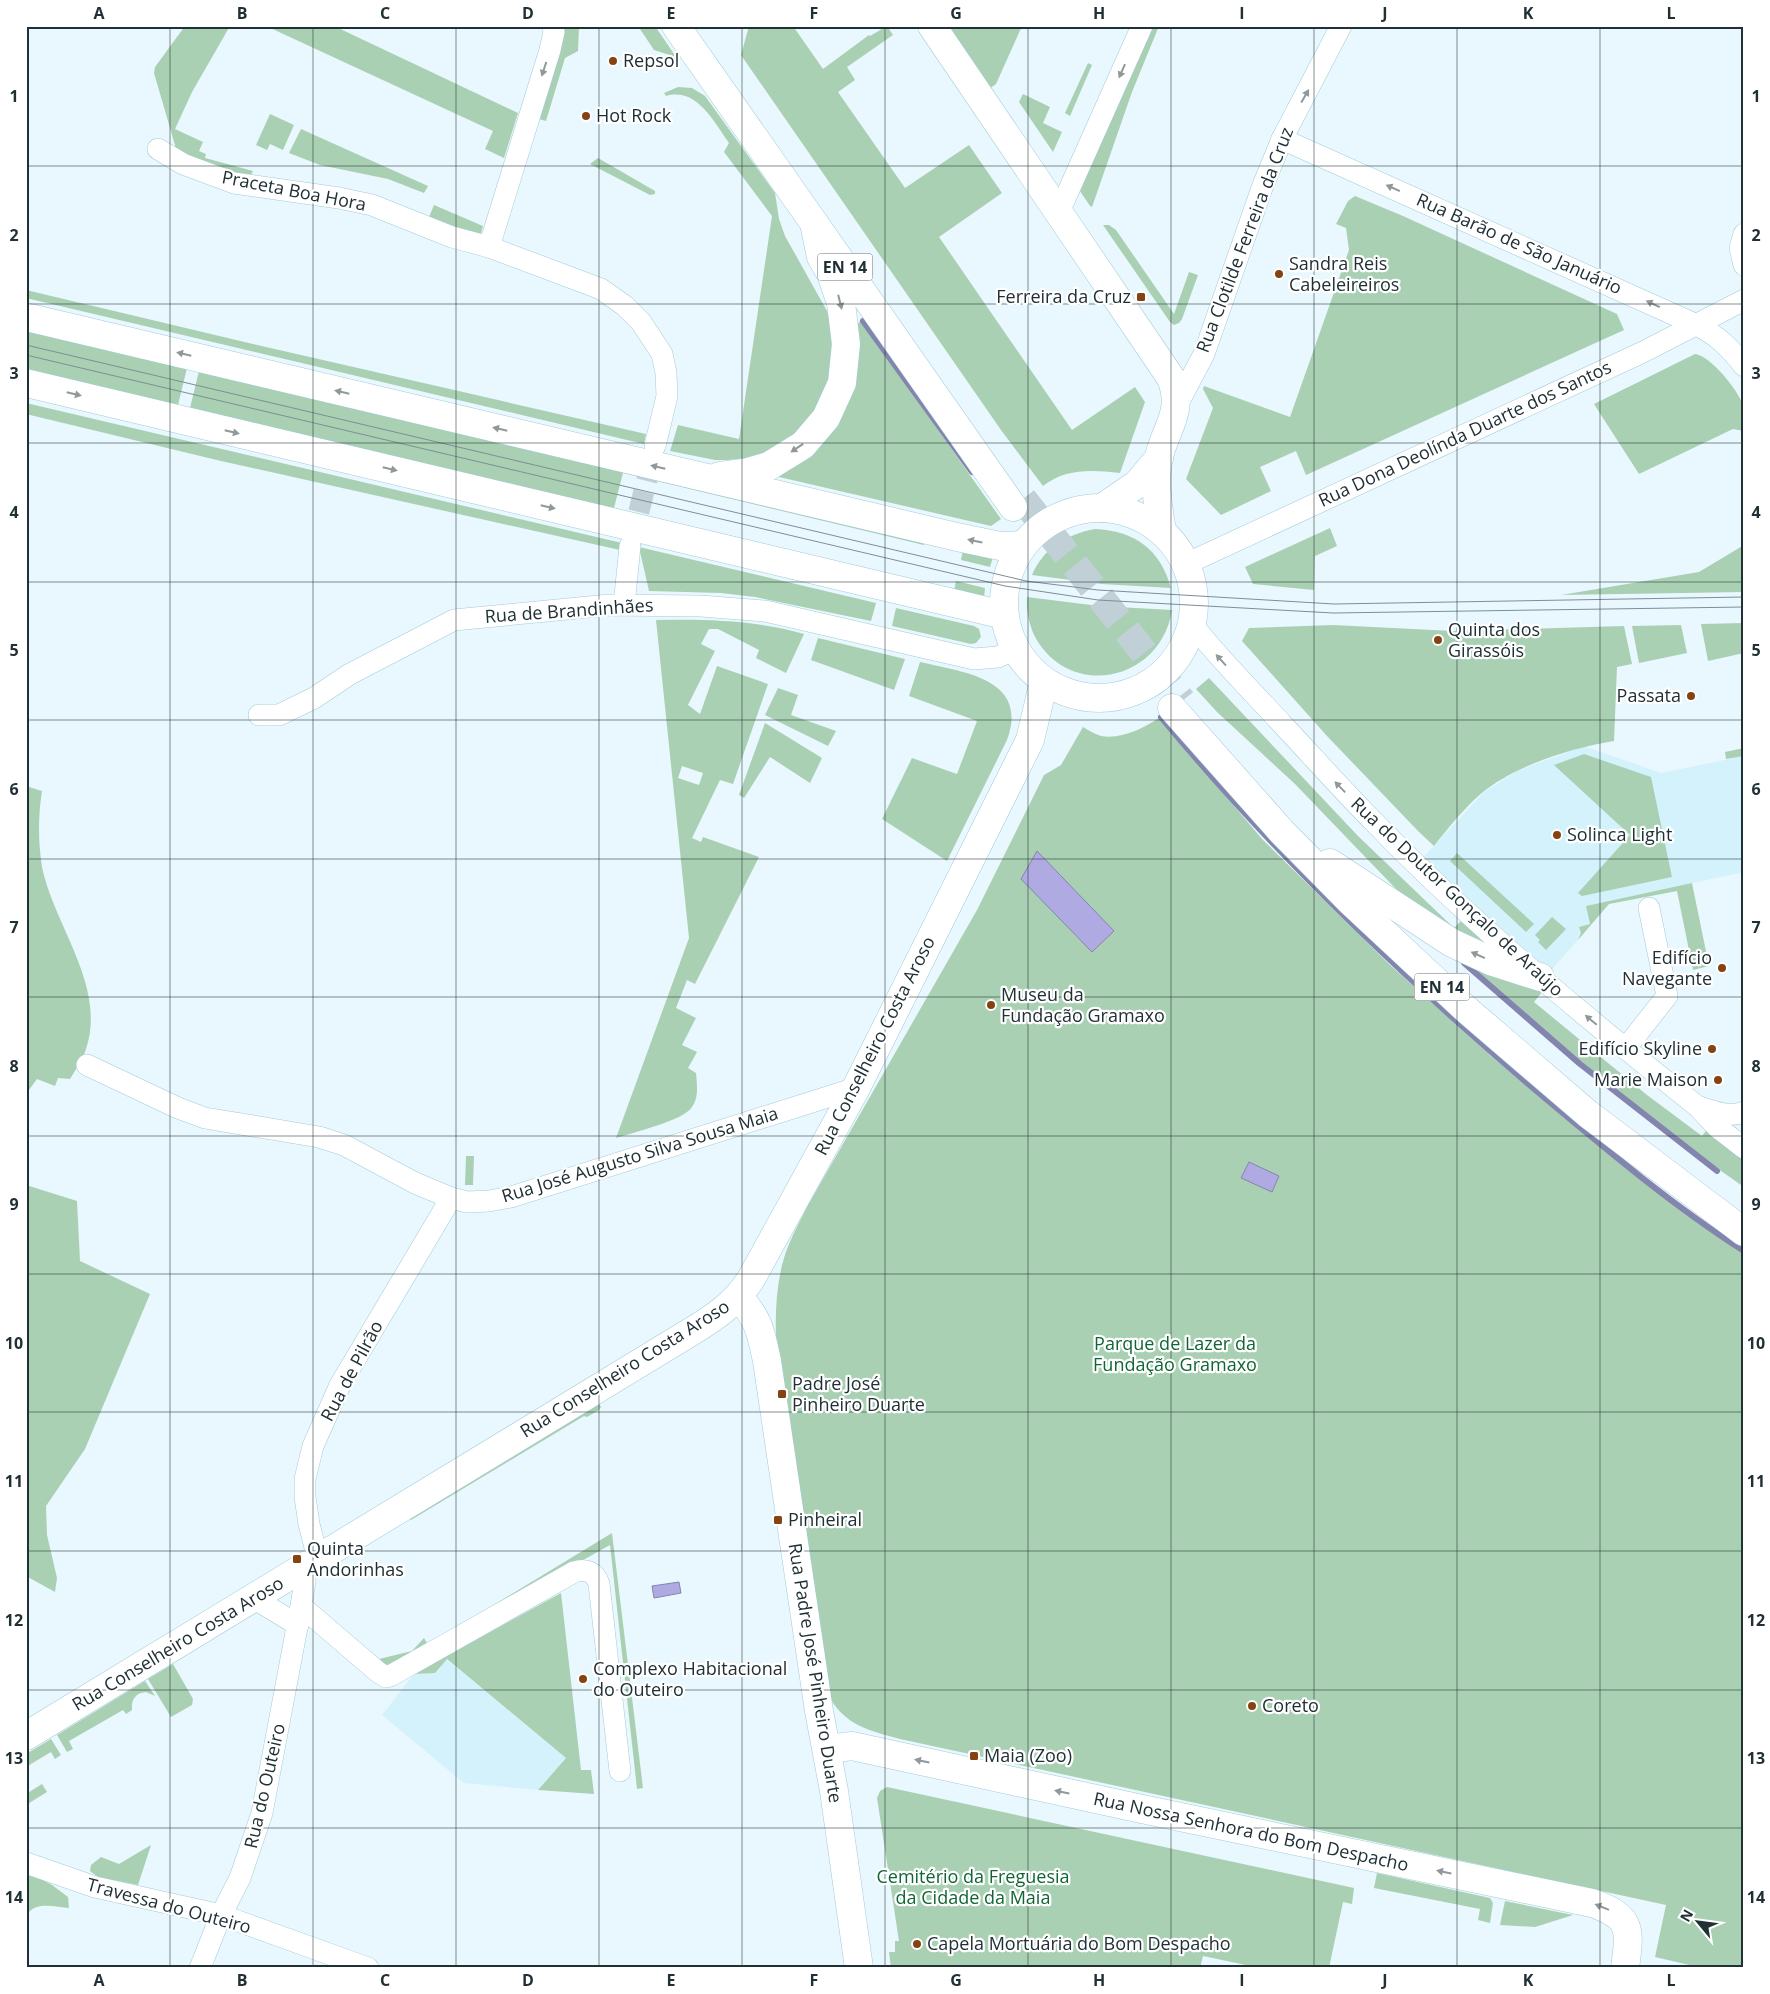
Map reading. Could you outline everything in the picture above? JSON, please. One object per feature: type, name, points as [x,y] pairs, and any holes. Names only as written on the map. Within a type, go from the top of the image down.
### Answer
[{"type":"main road","name":"EN 14","points":[[676,26],[814,223],[1018,503],[691,26]]},
{"type":"main road","points":[[932,26],[1165,367],[1174,386],[1176,408]]},
{"type":"main road","points":[[706,478],[748,472],[769,466],[803,445],[826,418],[842,383],[846,344],[841,303],[821,257],[814,223]]},
{"type":"main road","points":[[26,317],[987,544],[1000,546],[1023,545]]},
{"type":"main road","points":[[26,383],[1004,615]]},
{"type":"main road","name":"Rua Clotilde Ferreira da Cruz","points":[[1162,531],[1156,480],[1158,458],[1176,408]]},
{"type":"main road","name":"Rua Clotilde Ferreira da Cruz","points":[[1102,508],[1137,484],[1158,458]]},
{"type":"main road","points":[[1113,508],[1139,516],[1162,531],[1178,550],[1186,564],[1193,591],[1192,624],[1188,639],[1164,674],[1136,691],[1119,697],[1094,698],[1072,695],[1044,681],[1028,667],[1015,649],[1007,631],[1003,601],[1007,577],[1014,560],[1023,545],[1043,525],[1068,512],[1113,508]]},
{"type":"main road","name":"Rua Conselheiro Costa Aroso","points":[[26,1736],[698,1328],[714,1318],[738,1297],[762,1260],[856,1088],[1030,740],[1044,681]]},
{"type":"main road","name":"Rua Conselheiro Costa Aroso","points":[[1030,740],[1072,695]]},
{"type":"main road","name":"EN 14","points":[[1744,1216],[1665,1160],[1604,1112],[1438,968],[1330,863],[1177,704],[1282,832],[1351,902],[1468,1011],[1588,1114],[1744,1232]]},
{"type":"main road","points":[[1330,863],[1452,943],[1493,962],[1540,978]]},
{"type":"main road","name":"Rua Padre José Pinheiro Duarte","points":[[738,1297],[748,1307],[759,1324],[767,1361],[819,1711],[828,1749],[859,1968]]},
{"type":"main road","name":"Rua Nossa Senhora do Bom Despacho","points":[[828,1749],[852,1746],[1592,1903],[1610,1910],[1624,1922],[1629,1936],[1625,1968]]},
{"type":"street","points":[[489,247],[553,40],[553,26]]},
{"type":"street","points":[[1059,212],[1142,26]]},
{"type":"street","name":"Rua Clotilde Ferreira da Cruz","points":[[1176,408],[1204,354],[1262,188],[1282,138],[1341,26]]},
{"type":"street","name":"Rua Barão de São Januário","points":[[1282,138],[1697,325],[1714,334],[1727,345],[1744,366]]},
{"type":"street","name":"Praceta Boa Hora","points":[[158,149],[183,164],[234,183],[339,198],[372,206],[452,237],[489,247],[601,290],[625,306],[641,322],[662,354],[666,373],[667,396],[655,446]]},
{"type":"street","points":[[1744,234],[1740,248],[1744,265]]},
{"type":"street","name":"Rua Dona Deolínda Duarte dos Santos","points":[[1186,564],[1643,352],[1744,300]]},
{"type":"street","points":[[624,606],[630,546]]},
{"type":"street","name":"Rua de Brandinhães","points":[[259,715],[279,715],[296,707],[314,698],[350,674],[454,620],[608,605],[701,606],[765,611],[974,659],[998,657],[1015,649]]},
{"type":"street","name":"Rua do Doutor Gonçalo de Araújo","points":[[1192,624],[1219,658],[1377,826],[1540,978],[1697,1106],[1717,1127],[1744,1148]]},
{"type":"street","points":[[1625,1049],[1667,996],[1649,908]]},
{"type":"street","name":"Rua José Augusto Silva Sousa Maia","points":[[87,1065],[178,1108],[205,1118],[319,1137],[344,1145],[415,1183],[451,1198],[467,1202],[511,1197],[856,1088]]},
{"type":"street","points":[[1697,1106],[1720,1113],[1738,1115],[1744,1112]]},
{"type":"street","name":"Rua de Pilrão","points":[[311,1563],[305,1479],[313,1446],[340,1385],[451,1198]]},
{"type":"street","name":"Rua do Outeiro","points":[[200,1968],[221,1915],[240,1878],[262,1813],[305,1581],[311,1563]]},
{"type":"street","points":[[253,1598],[300,1616],[378,1672],[390,1676],[574,1572],[582,1570],[591,1572],[596,1576],[600,1584],[620,1771]]},
{"type":"street","name":"Travessa do Outeiro","points":[[26,1863],[95,1887],[221,1915],[368,1968]]},
{"type":"shaded area","points":[[1584,746],[1661,773],[1744,756],[1744,872],[1586,906],[1590,924],[1579,927],[1581,933],[1578,940],[1544,978],[1419,862],[1484,792],[1517,771]]},
{"type":"shaded area","points":[[1037,851],[1114,931],[1092,952],[1021,879]]},
{"type":"shaded area","points":[[1249,1162],[1279,1176],[1272,1192],[1241,1178]]},
{"type":"shaded area","points":[[679,1582],[681,1593],[654,1598],[652,1586]]},
{"type":"shaded area","points":[[446,1659],[566,1758],[538,1790],[464,1783],[382,1715],[414,1674]]},
{"type":"green space","points":[[185,26],[230,26],[192,92],[175,129],[203,142],[199,151],[206,154],[205,158],[253,171],[248,180],[177,152],[154,73],[155,67]]},
{"type":"green space","points":[[266,26],[334,26],[518,113],[504,158],[485,149],[493,131]]},
{"type":"green space","points":[[559,26],[579,26],[578,51],[565,58],[546,121],[535,118]]},
{"type":"green space","points":[[638,26],[655,26],[676,57],[654,50]]},
{"type":"green space","points":[[749,26],[793,26],[823,69],[869,35],[887,26],[893,35],[847,67],[855,80],[838,92],[905,188],[969,145],[1002,193],[939,237],[1072,430],[1135,387],[1145,402],[1120,473],[1089,471],[1070,473],[1052,480],[1043,486],[1001,430],[741,55]]},
{"type":"green space","points":[[949,26],[1022,26],[996,84],[989,89]]},
{"type":"green space","points":[[1150,26],[1159,26],[1132,92],[1092,207],[1078,188]]},
{"type":"green space","points":[[1088,63],[1092,65],[1070,116],[1065,113]]},
{"type":"green space","points":[[678,87],[692,88],[705,96],[775,193],[779,219],[785,236],[827,311],[832,328],[833,367],[821,401],[807,422],[780,450],[756,457],[715,460],[670,451],[678,425],[739,439],[772,216],[724,152],[729,143],[704,108],[696,101],[687,97],[677,95],[666,96],[664,93]]},
{"type":"green space","points":[[1023,94],[1050,107],[1043,123],[1062,132],[1053,152],[1019,102]]},
{"type":"green space","points":[[270,114],[294,125],[283,150],[270,144],[267,150],[256,145]]},
{"type":"green space","points":[[301,129],[428,186],[424,193],[388,179],[320,165],[289,153]]},
{"type":"green space","points":[[598,158],[655,191],[655,194],[650,195],[590,164]]},
{"type":"green space","points":[[1355,196],[1617,314],[1624,330],[1306,475],[1296,451],[1260,467],[1271,491],[1221,515],[1186,479],[1213,408],[1203,389],[1204,386],[1290,417],[1349,250],[1346,228],[1336,224],[1348,201]]},
{"type":"green space","points":[[434,205],[483,226],[480,237],[427,222]]},
{"type":"green space","points":[[1103,225],[1109,225],[1116,230],[1174,314],[1189,272],[1198,275],[1179,323],[1174,325],[1170,322]]},
{"type":"green space","points":[[26,290],[646,434],[644,444],[26,298]]},
{"type":"green space","points":[[861,321],[1001,519],[991,526],[779,477],[779,471],[799,460],[856,325]]},
{"type":"green space","points":[[26,330],[187,368],[178,405],[26,370]]},
{"type":"green space","points":[[1695,354],[1709,361],[1737,393],[1744,408],[1744,431],[1733,429],[1639,474],[1594,404]]},
{"type":"green space","points":[[199,371],[925,541],[924,545],[623,473],[614,508],[916,580],[916,582],[190,408]]},
{"type":"green space","points":[[26,403],[622,543],[620,550],[221,461],[26,414]]},
{"type":"green space","points":[[1330,528],[1337,546],[1315,556],[1314,590],[1253,584],[1245,567]]},
{"type":"green space","points":[[1095,529],[1122,534],[1134,538],[1144,545],[1160,563],[1171,588],[1102,584],[1032,575],[1043,557],[1058,544],[1075,534]]},
{"type":"green space","points":[[1744,545],[1744,592],[1561,595],[1699,572]]},
{"type":"green space","points":[[639,547],[876,603],[871,621],[755,597],[721,593],[649,591]]},
{"type":"green space","points":[[963,550],[993,557],[990,567],[961,560]]},
{"type":"green space","points":[[956,581],[985,588],[984,599],[954,591]]},
{"type":"green space","points":[[1027,597],[1099,606],[1172,610],[1164,634],[1151,654],[1132,667],[1112,674],[1090,675],[1068,669],[1049,656],[1032,630],[1027,612]]},
{"type":"green space","points":[[896,608],[974,626],[979,629],[981,637],[976,643],[971,644],[892,626]]},
{"type":"green space","points":[[656,620],[730,621],[786,629],[804,634],[786,673],[756,658],[759,650],[718,629],[709,629],[701,644],[715,651],[688,705],[700,714],[717,666],[768,684],[733,784],[720,780],[692,838],[701,842],[703,837],[759,857],[695,984],[687,980],[676,1008],[696,1018],[682,1045],[697,1052],[688,1068],[696,1073],[697,1091],[692,1107],[679,1117],[616,1138],[689,938]],"holes":[[[682,766],[703,773],[699,785],[678,778]]]},
{"type":"green space","points":[[1744,623],[1744,653],[1708,661],[1701,624]]},
{"type":"green space","points":[[1333,625],[1453,631],[1624,626],[1632,664],[1617,667],[1614,741],[1580,748],[1545,759],[1497,782],[1470,804],[1434,846],[1327,736],[1242,641],[1249,628]]},
{"type":"green space","points":[[1681,625],[1687,653],[1639,663],[1632,626]]},
{"type":"green space","points":[[818,638],[905,659],[894,690],[811,660]]},
{"type":"green space","points":[[920,662],[972,675],[988,682],[1001,691],[1009,703],[1012,719],[1007,740],[947,861],[882,819],[912,758],[957,774],[977,721],[909,696]]},
{"type":"green space","points":[[1209,678],[1358,836],[1454,928],[1462,920],[1496,953],[1415,907],[1397,890],[1295,784],[1217,712],[1196,689]]},
{"type":"green space","points":[[778,688],[798,695],[791,715],[836,731],[828,746],[765,715]]},
{"type":"green space","name":"Parque de Lazer da Fundação Gramaxo","points":[[1159,718],[1263,840],[1389,964],[1491,1056],[1595,1143],[1647,1184],[1744,1254],[1744,1968],[1702,1968],[1655,1957],[1666,1905],[900,1739],[860,1726],[844,1715],[830,1698],[776,1337],[778,1290],[785,1255],[793,1234],[808,1205],[977,910],[1044,775],[1061,765],[1083,727],[1101,736],[1108,737],[1124,735],[1146,726]]},
{"type":"green space","points":[[765,723],[822,758],[810,783],[770,757],[744,798],[739,795]]},
{"type":"green space","points":[[1744,748],[1744,756],[1726,759],[1725,752]]},
{"type":"green space","points":[[1584,754],[1651,777],[1672,877],[1582,896],[1578,893],[1630,835],[1554,765]]},
{"type":"green space","points":[[26,786],[42,791],[39,829],[42,867],[48,889],[84,979],[90,1002],[91,1026],[85,1053],[70,1079],[58,1078],[55,1086],[37,1079],[26,1094]]},
{"type":"green space","points":[[1457,853],[1534,924],[1526,932],[1450,861]]},
{"type":"green space","points":[[1692,883],[1709,966],[1693,970],[1677,891],[1609,904],[1578,940],[1581,933],[1579,927],[1590,924],[1586,906]]},
{"type":"green space","points":[[1552,917],[1566,929],[1546,950],[1538,942],[1540,940],[1535,935]]},
{"type":"green space","points":[[1466,961],[1522,979],[1542,992],[1534,1002],[1647,1095],[1702,1136],[1709,1127],[1744,1158],[1744,1187],[1671,1135],[1636,1107],[1567,1050]]},
{"type":"green space","points":[[466,1156],[474,1156],[473,1185],[465,1185]]},
{"type":"green space","points":[[26,1185],[77,1201],[80,1261],[150,1294],[85,1449],[46,1506],[47,1535],[57,1578],[55,1592],[26,1576]]},
{"type":"green space","points":[[599,1404],[601,1407],[599,1410],[587,1417],[584,1416],[410,1519]]},
{"type":"green space","points":[[612,1533],[643,1788],[637,1789],[610,1545],[395,1665],[387,1666],[313,1606],[313,1603],[379,1659],[412,1651],[424,1638],[428,1645]]},
{"type":"green space","points":[[561,1593],[581,1770],[591,1770],[594,1794],[538,1790],[566,1758],[447,1659],[435,1673],[414,1674]]},
{"type":"green space","points":[[173,1664],[193,1699],[192,1705],[171,1717],[148,1679]]},
{"type":"green space","points":[[145,1681],[155,1696],[146,1692],[136,1695],[132,1703],[132,1710],[126,1714],[123,1710],[69,1741],[73,1749],[67,1752],[57,1735]]},
{"type":"green space","points":[[51,1739],[61,1755],[55,1759],[51,1752],[26,1767],[26,1754]]},
{"type":"green space","points":[[42,1784],[47,1792],[26,1805],[26,1794]]},
{"type":"green space","name":"Cemitério da Freguesia da Cidade da Maia","points":[[887,1787],[1354,1888],[1352,1904],[1343,1902],[1329,1968],[1260,1968],[1203,1956],[1200,1968],[891,1968],[889,1952],[895,1952],[895,1941],[899,1941],[877,1798],[880,1791]]},
{"type":"green space","points":[[151,1845],[138,1885],[98,1877],[90,1871],[91,1865],[101,1857],[119,1864]]},
{"type":"green space","points":[[26,1871],[52,1885],[68,1897],[69,1908],[39,1906],[29,1912],[26,1917]]},
{"type":"green space","points":[[1377,1873],[1490,1898],[1493,1903],[1490,1923],[1478,1920],[1480,1909],[1374,1888]]},
{"type":"green space","points":[[1505,1901],[1573,1915],[1535,1927],[1500,1925]]},
{"type":"waterway","points":[[863,321],[972,472]]},
{"type":"waterway","points":[[1161,717],[1293,864],[1339,911],[1434,1001],[1533,1088],[1610,1152],[1716,1233],[1744,1251]]},
{"type":"waterway","points":[[1464,963],[1580,1064],[1717,1171]]},
{"type":"tunnel","points":[[631,543],[654,451]]},
{"type":"tunnel","points":[[1023,499],[1182,701]]},
{"type":"tram line","points":[[26,345],[1026,581],[1098,590],[1334,604],[1744,597]]},
{"type":"tram line","points":[[26,355],[1005,586],[1098,600],[1333,613],[1744,607]]},
{"type":"place","name":"Repsol","points":[[613,61]]},
{"type":"place","name":"Hot Rock","points":[[586,116]]},
{"type":"place","name":"Sandra Reis Cabeleireiros","points":[[1279,274]]},
{"type":"place","name":"Ferreira da Cruz","points":[[1141,297]]},
{"type":"place","name":"Quinta dos Girassóis","points":[[1438,640]]},
{"type":"place","name":"Passata","points":[[1691,696]]},
{"type":"place","name":"Solinca Light","points":[[1557,835]]},
{"type":"place","name":"Edifício Navegante","points":[[1722,968]]},
{"type":"place","name":"Museu da Fundação Gramaxo","points":[[991,1005]]},
{"type":"place","name":"Edifício Skyline","points":[[1712,1049]]},
{"type":"place","name":"Marie Maison","points":[[1718,1080]]},
{"type":"place","name":"Padre José Pinheiro Duarte","points":[[782,1394]]},
{"type":"place","name":"Pinheiral","points":[[778,1520]]},
{"type":"place","name":"Quinta Andorinhas","points":[[297,1559]]},
{"type":"place","name":"Complexo Habitacional do Outeiro","points":[[583,1679]]},
{"type":"place","name":"Coreto","points":[[1252,1706]]},
{"type":"place","name":"Maia (Zoo)","points":[[974,1756]]},
{"type":"place","name":"Capela Mortuária do Bom Despacho","points":[[917,1944]]}]
